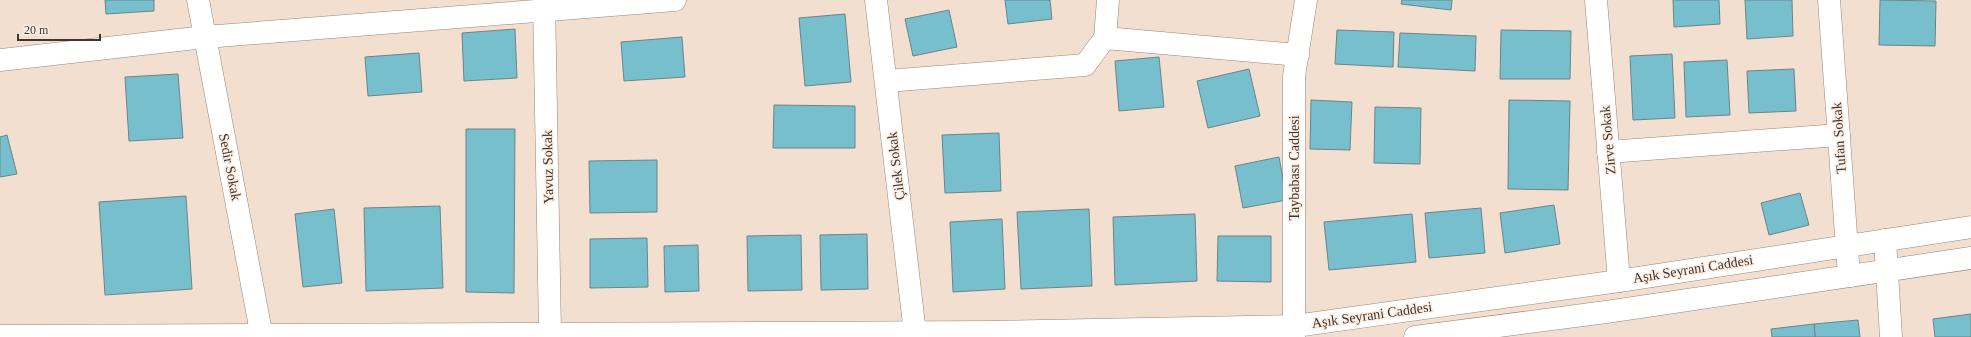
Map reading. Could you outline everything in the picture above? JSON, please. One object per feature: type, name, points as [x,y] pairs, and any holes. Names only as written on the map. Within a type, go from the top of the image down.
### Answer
[{"type":"street","name":"Sedir Sokak","points":[[198,0],[262,336]]},
{"type":"street","points":[[0,60],[205,37],[545,5],[675,0]]},
{"type":"street","name":"Çilek Sokak","points":[[876,0],[887,81],[915,332]]},
{"type":"street","points":[[887,81],[1085,65],[1105,38],[1108,0]]},
{"type":"street","name":"Taybabası Caddesi","points":[[1294,332],[1294,76],[1306,0]]},
{"type":"street","name":"Zirve Sokak","points":[[1596,0],[1619,281]]},
{"type":"street","name":"Tufan Sokak","points":[[1829,0],[1849,276]]},
{"type":"street","name":"Yavuz Sokak","points":[[545,5],[550,333]]},
{"type":"street","points":[[1105,38],[1298,55]]},
{"type":"street","points":[[1608,152],[1838,135]]},
{"type":"street","name":"Aşık Seyrani Caddesi","points":[[0,336],[262,336],[550,333],[1294,332],[1971,227]]},
{"type":"street","points":[[1885,240],[1891,337]]},
{"type":"street","points":[[1415,337],[1606,312],[1971,258]]},
{"type":"building","points":[[105,0],[154,0],[154,11],[106,14]]},
{"type":"building","points":[[1005,0],[1050,0],[1052,19],[1008,24]]},
{"type":"building","points":[[1402,0],[1452,0],[1451,10],[1401,4]]},
{"type":"building","points":[[1673,0],[1719,0],[1720,24],[1674,27]]},
{"type":"building","points":[[1745,0],[1792,0],[1793,36],[1747,39]]},
{"type":"building","points":[[1880,0],[1936,1],[1935,46],[1879,45]]},
{"type":"building","points":[[949,10],[957,47],[913,56],[905,19]]},
{"type":"building","points":[[845,14],[851,82],[805,86],[799,18]]},
{"type":"building","points":[[515,29],[517,78],[464,81],[462,33]]},
{"type":"building","points":[[1337,30],[1394,32],[1393,67],[1335,64]]},
{"type":"building","points":[[1501,30],[1571,31],[1570,79],[1500,79]]},
{"type":"building","points":[[1400,33],[1476,36],[1475,71],[1398,67]]},
{"type":"building","points":[[682,37],[685,77],[624,81],[621,42]]},
{"type":"building","points":[[419,53],[422,92],[368,96],[365,57]]},
{"type":"building","points":[[1672,54],[1675,118],[1633,120],[1630,56]]},
{"type":"building","points":[[1159,57],[1164,107],[1119,111],[1115,61]]},
{"type":"building","points":[[1727,60],[1730,115],[1686,117],[1684,62]]},
{"type":"building","points":[[1249,69],[1260,116],[1208,128],[1197,81]]},
{"type":"building","points":[[1794,69],[1796,111],[1749,113],[1747,71]]},
{"type":"building","points":[[178,74],[183,138],[129,141],[125,77]]},
{"type":"building","points":[[1311,100],[1352,102],[1350,150],[1310,149]]},
{"type":"building","points":[[1509,100],[1570,101],[1568,190],[1508,189]]},
{"type":"building","points":[[774,105],[855,106],[855,148],[773,148]]},
{"type":"building","points":[[1375,107],[1421,108],[1420,164],[1374,163]]},
{"type":"building","points":[[466,129],[515,129],[514,293],[466,292]]},
{"type":"building","points":[[999,133],[1001,191],[945,193],[942,135]]},
{"type":"building","points":[[7,135],[17,174],[0,177],[0,137]]},
{"type":"building","points":[[1279,157],[1287,200],[1243,208],[1235,166]]},
{"type":"building","points":[[657,160],[657,212],[590,213],[589,161]]},
{"type":"building","points":[[1800,193],[1809,225],[1769,235],[1761,203]]},
{"type":"building","points":[[186,196],[192,289],[105,295],[99,202]]},
{"type":"building","points":[[1554,205],[1560,244],[1505,253],[1500,213]]},
{"type":"building","points":[[440,206],[443,288],[366,291],[364,208]]},
{"type":"building","points":[[1481,208],[1485,253],[1429,258],[1425,213]]},
{"type":"building","points":[[334,209],[342,283],[303,287],[295,214]]},
{"type":"building","points":[[1089,209],[1092,286],[1021,289],[1017,212]]},
{"type":"building","points":[[1195,214],[1197,281],[1115,285],[1113,217]]},
{"type":"building","points":[[1412,214],[1416,262],[1329,270],[1324,222]]},
{"type":"building","points":[[1002,219],[1005,289],[953,292],[950,222]]},
{"type":"building","points":[[867,234],[868,289],[821,290],[820,235]]},
{"type":"building","points":[[801,235],[802,290],[748,291],[747,236]]},
{"type":"building","points":[[1218,236],[1271,236],[1271,282],[1217,281]]},
{"type":"building","points":[[647,238],[648,287],[590,288],[590,239]]},
{"type":"building","points":[[698,245],[699,291],[665,292],[664,246]]},
{"type":"building","points":[[1971,314],[1971,337],[1935,337],[1933,319]]},
{"type":"building","points":[[1858,320],[1860,337],[1815,337],[1814,324]]},
{"type":"building","points":[[1814,324],[1815,337],[1772,337],[1771,329]]}]
